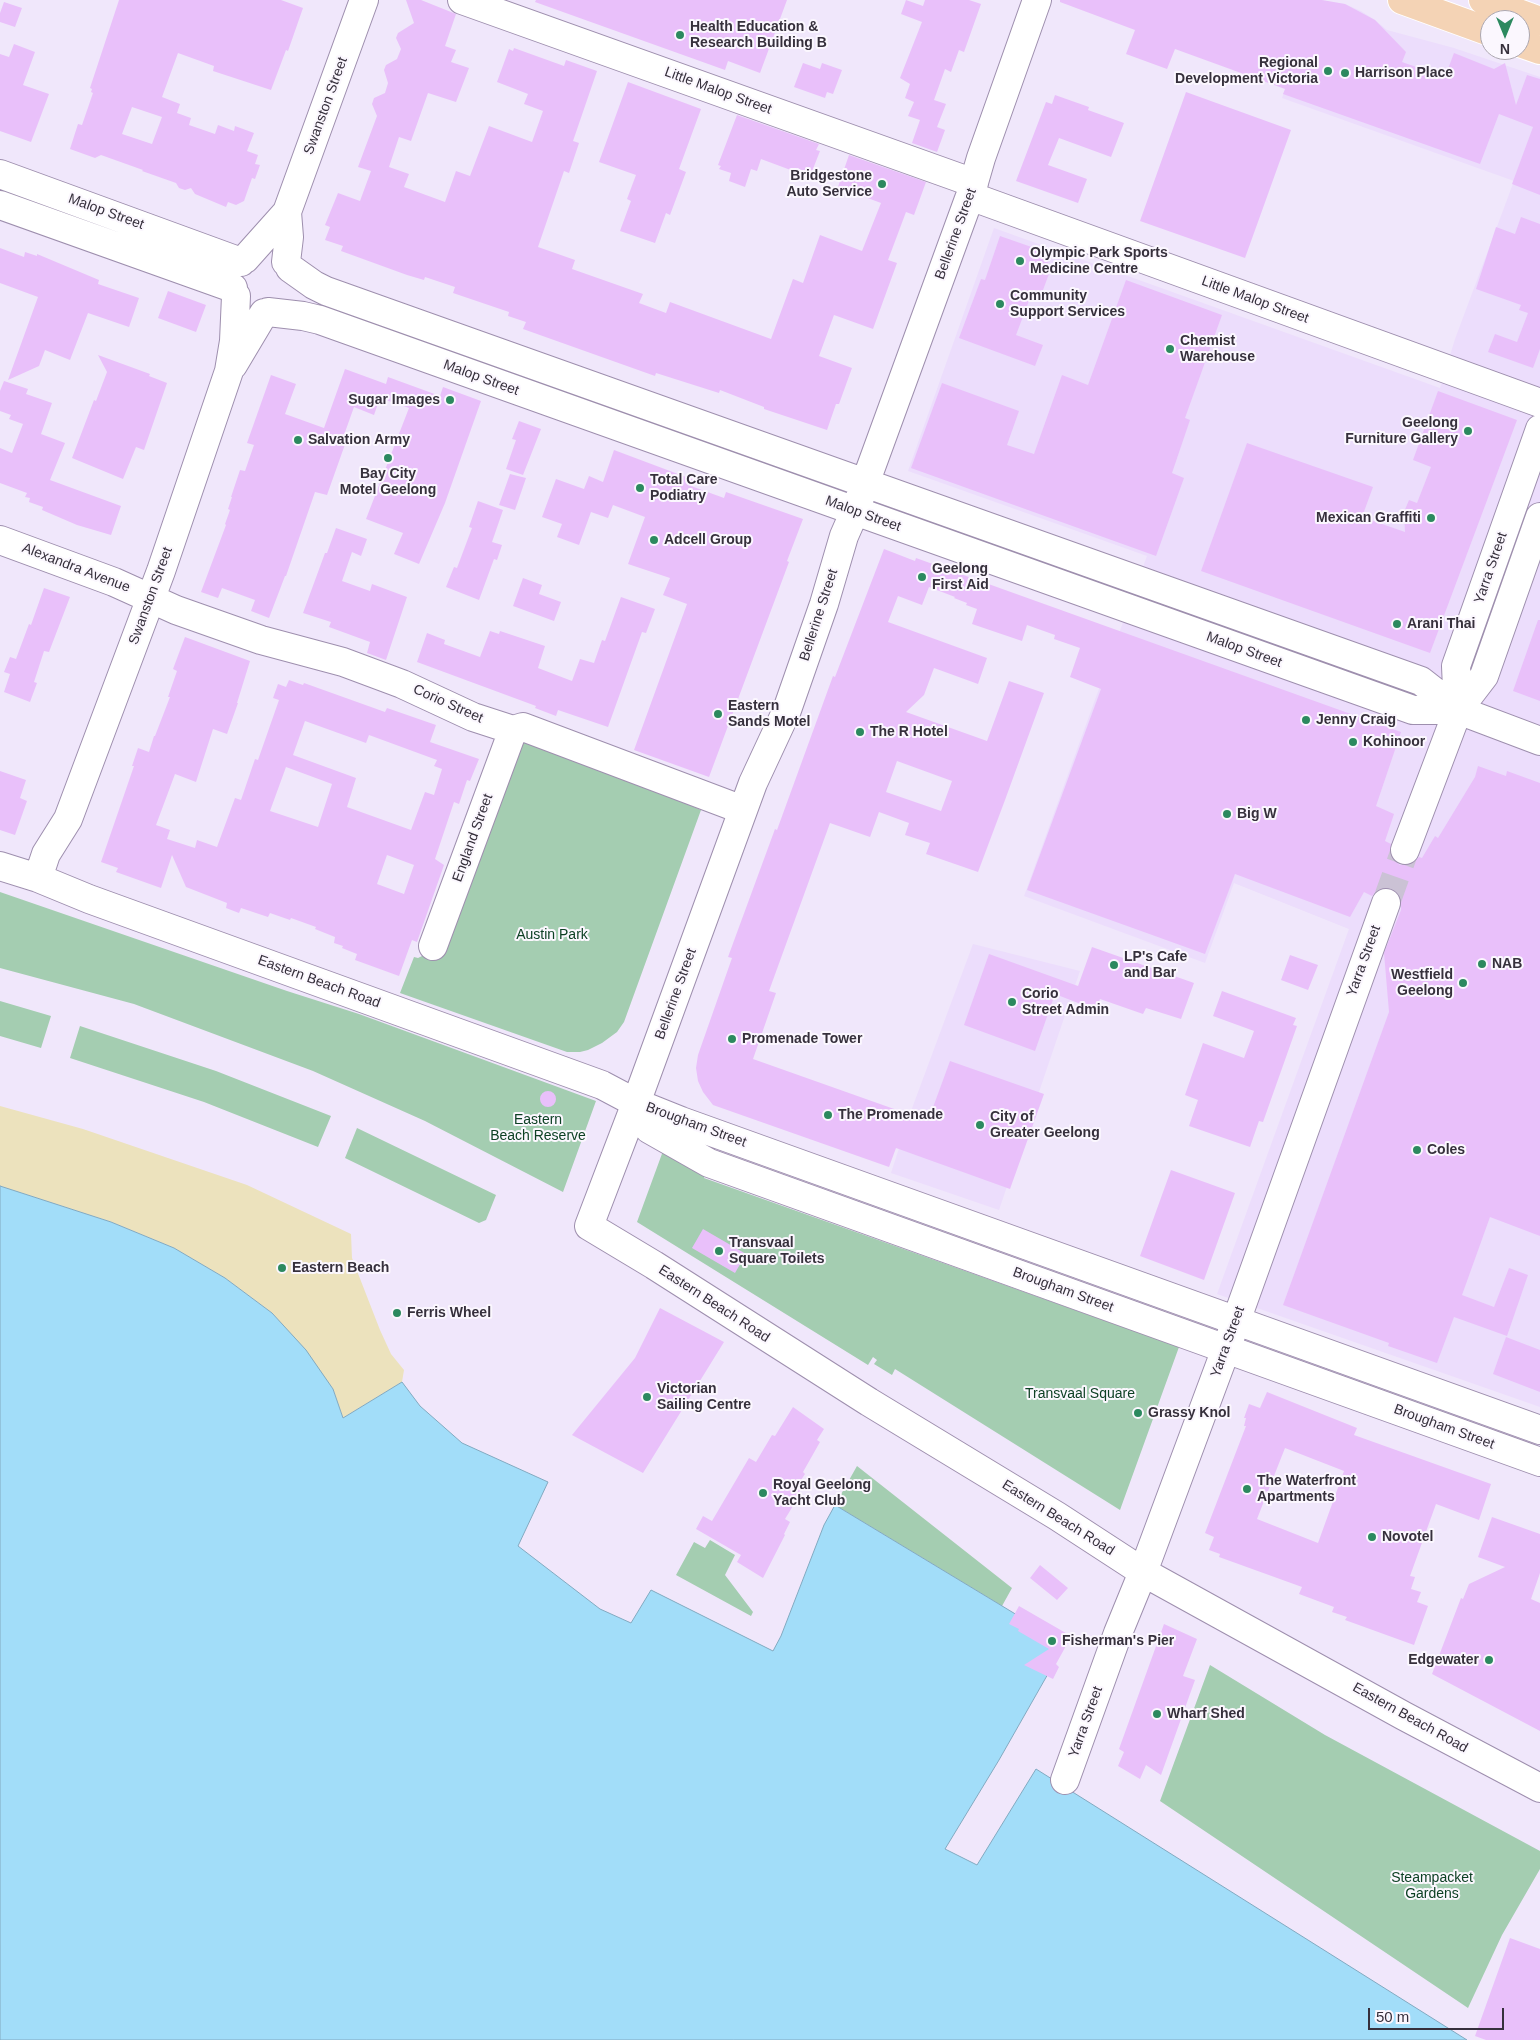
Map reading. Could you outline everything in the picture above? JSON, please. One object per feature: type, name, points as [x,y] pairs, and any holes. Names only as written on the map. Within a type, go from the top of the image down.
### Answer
[{"type":"main road","points":[[1402,0],[1480,28]]},
{"type":"main road","points":[[1483,0],[1540,20]]},
{"type":"street","name":"Swanston Street","points":[[288,265],[287,212],[364,0]]},
{"type":"street","name":"Little Malop Street","points":[[462,0],[972,189],[1540,403]]},
{"type":"street","name":"Bellerine Street","points":[[589,1226],[743,810],[787,710],[824,604],[844,536],[855,511],[972,189],[981,158],[1037,0]]},
{"type":"street","name":"Malop Street","points":[[0,174],[243,260]]},
{"type":"street","name":"Malop Street","points":[[0,205],[235,292]]},
{"type":"street","name":"Swanston Street","points":[[243,260],[287,212]]},
{"type":"street","points":[[266,252],[273,254],[288,265],[293,282],[290,296],[281,307],[266,313],[250,309],[235,292],[233,278],[243,260],[258,253],[266,252]]},
{"type":"street","name":"Malop Street","points":[[288,265],[314,285],[326,291],[1422,681],[1458,710],[1540,741]]},
{"type":"street","name":"Swanston Street","points":[[46,881],[46,854],[68,820],[151,598],[229,370],[234,342],[235,292]]},
{"type":"street","name":"Swanston Street","points":[[229,370],[266,313]]},
{"type":"street","name":"Malop Street","points":[[266,313],[303,316],[320,320],[1413,710],[1458,710]]},
{"type":"street","points":[[432,360],[443,332]]},
{"type":"street","points":[[598,420],[609,391]]},
{"type":"street","name":"Yarra Street","points":[[1458,710],[1456,666],[1540,428]]},
{"type":"street","name":"Yarra Street","points":[[1405,850],[1458,710],[1484,676],[1540,517]]},
{"type":"street","name":"Alexandra Avenue","points":[[0,540],[114,582],[151,598]]},
{"type":"street","name":"Corio Street","points":[[151,598],[176,610],[261,640],[344,662],[402,684],[456,711],[518,729],[743,810]]},
{"type":"street","points":[[1290,666],[1300,638]]},
{"type":"street","name":"England Street","points":[[433,946],[518,729]]},
{"type":"street","name":"Eastern Beach Road","points":[[0,866],[46,881],[89,899],[602,1084],[636,1103]]},
{"type":"street","name":"Yarra Street","points":[[1065,1780],[1121,1624],[1143,1572],[1226,1349],[1386,903]]},
{"type":"street","name":"Brougham Street","points":[[636,1103],[1540,1430]]},
{"type":"street","name":"Brougham Street","points":[[636,1103],[641,1119],[648,1129],[704,1161],[1540,1462]]},
{"type":"street","points":[[863,1218],[873,1190]]},
{"type":"street","name":"Eastern Beach Road","points":[[589,1226],[654,1265],[869,1402],[1057,1516],[1143,1572],[1404,1716],[1540,1788]]},
{"type":"shaded area","points":[[1317,0],[1345,4],[1361,11],[1387,30],[1454,48],[1480,57],[1480,60],[1490,60],[1540,77],[1540,1407],[1217,1294],[1349,929],[1234,883],[1205,963],[1024,896],[1147,556],[908,471],[994,228],[1440,388],[1455,339],[1514,181],[1282,98]]},
{"type":"shaded area","points":[[973,944],[1080,971],[999,1210],[891,1173],[911,1111]]},
{"type":"green space","name":"Austin Park","points":[[523,738],[624,777],[701,810],[624,1022],[617,1032],[602,1043],[580,1052],[567,1052],[400,993],[414,957],[418,958],[424,955]]},
{"type":"green space","name":"Eastern Beach Reserve","points":[[0,892],[359,1014],[596,1101],[563,1192],[425,1121],[313,1071],[134,1004],[0,968]]},
{"type":"green space","points":[[0,1001],[51,1016],[41,1048],[0,1036]]},
{"type":"green space","points":[[80,1026],[216,1071],[331,1116],[318,1147],[204,1102],[70,1058]]},
{"type":"green space","points":[[357,1128],[496,1195],[486,1220],[479,1223],[345,1158]]},
{"type":"green space","name":"Transvaal Square","points":[[663,1151],[707,1169],[704,1178],[1179,1347],[1120,1510],[895,1369],[892,1375],[874,1364],[877,1360],[873,1357],[868,1365],[637,1222]]},
{"type":"green space","points":[[857,1466],[1012,1588],[1002,1606],[835,1505]]},
{"type":"green space","points":[[710,1540],[735,1555],[725,1575],[753,1612],[751,1616],[676,1575],[694,1542],[705,1548]]},
{"type":"green space","name":"Steampacket Gardens","points":[[1210,1665],[1325,1735],[1540,1851],[1540,1869],[1502,1935],[1468,2008],[1160,1801]]},
{"type":"sand","name":"Eastern Beach","points":[[0,1106],[83,1129],[247,1185],[351,1234],[352,1258],[391,1354],[404,1370],[402,1382],[343,1418],[333,1389],[272,1313],[225,1278],[174,1248],[111,1222],[0,1186]]},
{"type":"water","points":[[0,1186],[111,1222],[174,1248],[225,1278],[272,1313],[306,1350],[333,1389],[343,1418],[402,1382],[420,1406],[462,1443],[548,1482],[518,1546],[600,1609],[631,1623],[651,1590],[773,1651],[781,1636],[824,1525],[835,1505],[1065,1644],[999,1760],[945,1849],[977,1865],[1036,1769],[1467,2040],[0,2040]]},
{"type":"building","points":[[119,0],[281,0],[303,8],[288,51],[286,50],[271,90],[213,71],[214,66],[178,53],[162,97],[180,104],[177,113],[191,118],[189,125],[215,134],[218,125],[234,131],[235,126],[254,133],[247,151],[258,155],[255,164],[260,165],[255,179],[252,178],[244,201],[236,205],[228,202],[226,207],[195,194],[191,188],[185,190],[179,188],[176,183],[143,170],[101,155],[95,158],[70,149],[78,124],[82,125],[93,93],[90,88]],"holes":[[[132,107],[162,117],[152,144],[122,134]]]},
{"type":"building","points":[[406,0],[421,0],[456,14],[445,46],[456,50],[451,62],[469,68],[456,102],[428,93],[411,141],[399,137],[389,167],[409,174],[404,187],[445,202],[456,171],[470,176],[489,126],[532,142],[543,111],[524,104],[528,94],[497,82],[509,49],[513,51],[514,48],[564,66],[566,60],[597,71],[573,141],[579,143],[569,173],[564,171],[538,247],[575,260],[572,269],[643,294],[639,303],[666,313],[670,302],[771,339],[793,279],[803,283],[820,235],[862,251],[881,203],[838,187],[849,155],[926,182],[914,215],[906,212],[888,260],[897,263],[873,329],[834,315],[819,356],[852,368],[827,430],[764,409],[764,407],[720,390],[719,393],[656,373],[655,376],[523,329],[526,322],[508,316],[509,312],[453,293],[455,287],[425,277],[424,280],[407,275],[341,251],[343,246],[325,240],[330,227],[325,225],[338,193],[360,201],[371,171],[358,167],[377,116],[372,104],[374,98],[385,93],[388,83],[384,70],[386,65],[397,59],[401,49],[396,38],[398,33],[414,23]]},
{"type":"building","name":"Health Education & Research Building B","points":[[536,0],[787,0],[760,73],[728,61],[725,70],[535,2]]},
{"type":"building","points":[[906,0],[923,6],[925,0],[969,0],[981,4],[964,52],[959,50],[951,72],[945,69],[934,100],[946,104],[937,127],[945,130],[937,152],[912,143],[920,120],[908,116],[914,102],[905,98],[910,84],[900,78],[922,22],[901,14]]},
{"type":"building","points":[[1060,0],[1322,0],[1345,4],[1375,20],[1406,52],[1402,62],[1445,77],[1454,53],[1494,69],[1505,63],[1516,105],[1527,75],[1540,79],[1540,195],[1512,184],[1533,127],[1499,114],[1480,164],[1283,94],[1285,89],[1175,49],[1167,69],[1126,54],[1135,30],[1060,2]]},
{"type":"building","points":[[4,2],[22,8],[15,27],[0,22],[0,13]]},
{"type":"building","points":[[14,44],[35,52],[23,85],[49,94],[31,142],[0,131],[0,54],[9,57]]},
{"type":"building","points":[[803,63],[820,69],[822,63],[842,70],[833,94],[827,92],[825,98],[794,87]]},
{"type":"building","points":[[628,82],[701,109],[679,169],[686,172],[670,215],[666,213],[655,243],[620,231],[631,201],[627,199],[636,175],[599,162]]},
{"type":"building","points":[[1186,92],[1291,130],[1245,258],[1140,221]]},
{"type":"building","points":[[1055,95],[1089,107],[1088,110],[1124,123],[1111,157],[1059,138],[1048,165],[1087,179],[1078,203],[1016,181],[1046,102],[1052,104]]},
{"type":"building","points":[[737,115],[819,144],[816,150],[820,151],[811,174],[797,168],[796,172],[761,159],[757,171],[751,169],[745,187],[729,181],[731,173],[719,169],[721,166],[718,165]]},
{"type":"building","points":[[1521,217],[1540,224],[1540,349],[1533,368],[1488,352],[1495,334],[1517,342],[1528,313],[1519,310],[1521,305],[1476,289],[1496,227],[1515,234]]},
{"type":"building","points":[[1000,236],[1043,251],[1041,257],[1049,260],[1046,270],[1050,271],[1039,301],[1030,298],[1016,335],[1043,345],[1035,366],[959,338],[981,279],[985,280]]},
{"type":"building","points":[[0,248],[24,257],[25,252],[37,256],[37,254],[99,280],[98,284],[139,298],[129,327],[88,313],[70,360],[45,350],[39,366],[8,380],[38,297],[0,283]]},
{"type":"building","points":[[1126,280],[1222,315],[1185,418],[1190,420],[1172,473],[1184,478],[1156,556],[911,468],[942,383],[1019,411],[1007,445],[1034,454],[1062,375],[1088,385]]},
{"type":"building","points":[[168,291],[206,305],[196,332],[158,318]]},
{"type":"building","points":[[98,355],[150,374],[149,376],[167,383],[144,450],[136,447],[123,479],[72,458],[107,372]]},
{"type":"building","points":[[345,369],[386,384],[388,377],[440,396],[443,387],[481,401],[445,503],[419,564],[394,554],[403,533],[366,519],[409,408],[380,398],[374,415],[354,407],[344,435],[348,436],[327,495],[315,492],[286,576],[269,618],[251,611],[255,600],[222,588],[218,598],[201,592],[226,525],[231,497],[240,470],[245,471],[254,445],[247,443],[271,375],[296,384],[285,414],[324,428]]},
{"type":"building","points":[[4,381],[28,389],[26,394],[52,403],[41,434],[65,443],[50,480],[121,506],[111,535],[77,525],[42,510],[43,507],[29,502],[30,498],[25,497],[27,493],[0,483],[0,448],[12,453],[23,424],[9,419],[11,415],[0,411],[0,391]]},
{"type":"building","points":[[1438,391],[1517,420],[1430,653],[1201,571],[1247,443],[1373,487],[1362,517],[1405,532],[1404,512],[1409,500],[1417,503],[1431,467],[1413,460]]},
{"type":"building","points":[[519,421],[541,429],[523,475],[506,469],[516,440],[512,439]]},
{"type":"building","points":[[614,450],[694,480],[691,486],[724,498],[726,492],[803,519],[787,561],[789,562],[709,777],[634,750],[687,604],[663,595],[670,578],[628,564],[645,517],[613,505],[608,518],[591,512],[579,545],[557,537],[562,524],[542,517],[556,479],[584,489],[589,476],[603,482]]},
{"type":"building","points":[[510,474],[526,478],[515,510],[499,505]]},
{"type":"building","points":[[478,501],[503,510],[492,542],[502,545],[497,560],[494,559],[479,600],[446,587],[454,567],[457,568],[472,528],[469,527]]},
{"type":"building","points":[[336,528],[367,539],[361,556],[352,552],[342,581],[370,591],[372,584],[407,597],[386,660],[367,653],[370,642],[329,627],[331,622],[303,613]]},
{"type":"building","name":"Westfield Geelong","points":[[884,549],[915,561],[916,558],[1401,732],[1376,806],[1394,814],[1385,841],[1391,844],[1390,853],[1393,860],[1400,865],[1408,865],[1419,857],[1422,858],[1435,836],[1438,838],[1475,777],[1478,766],[1506,776],[1507,771],[1540,783],[1540,1236],[1490,1217],[1462,1295],[1494,1307],[1509,1268],[1528,1275],[1507,1336],[1454,1317],[1437,1363],[1388,1346],[1389,1343],[1283,1305],[1389,1012],[1384,953],[1401,910],[1401,901],[1398,893],[1392,889],[1384,888],[1376,891],[1372,896],[1364,892],[1350,917],[1235,874],[1205,954],[1027,890],[1101,689],[1070,677],[1080,648],[1054,639],[1055,635],[1027,625],[1022,641],[972,624],[977,609],[966,605],[967,603],[955,597],[929,587],[922,605],[898,596],[888,622],[987,658],[978,684],[934,668],[924,695],[906,712],[987,741],[1009,681],[1044,693],[1005,800],[978,872],[926,854],[930,843],[905,835],[909,823],[879,812],[870,837],[830,823],[769,991],[776,993],[753,1059],[928,1121],[950,1061],[1044,1094],[1010,1189],[896,1148],[889,1167],[713,1105],[703,1092],[698,1081],[696,1068],[698,1055],[732,958],[728,957],[833,676],[835,677]],"holes":[[[897,761],[952,781],[941,811],[886,792]]]},
{"type":"building","points":[[523,578],[542,585],[539,594],[561,602],[554,621],[513,606]]},
{"type":"building","points":[[44,588],[70,597],[49,652],[44,651],[34,682],[37,683],[30,702],[4,692],[10,674],[4,672],[10,657],[16,659]]},
{"type":"building","points":[[621,597],[655,609],[646,633],[642,632],[608,727],[558,710],[556,716],[535,708],[536,706],[417,662],[427,633],[445,640],[444,644],[480,657],[490,631],[499,634],[500,631],[545,646],[538,668],[572,681],[580,659],[594,663],[602,640],[605,641]]},
{"type":"building","points":[[1538,620],[1540,620],[1540,701],[1513,691]]},
{"type":"building","points":[[185,637],[250,661],[227,734],[213,729],[196,782],[175,774],[156,825],[170,830],[167,839],[195,848],[197,840],[217,847],[235,798],[241,800],[255,759],[258,760],[279,700],[273,698],[278,684],[286,687],[289,680],[303,685],[304,683],[385,712],[387,708],[436,725],[430,742],[479,759],[470,781],[467,780],[459,804],[454,802],[435,859],[444,865],[417,942],[412,940],[399,976],[355,960],[357,954],[334,943],[335,937],[315,929],[316,927],[270,913],[268,917],[241,908],[239,913],[226,908],[227,903],[186,887],[172,855],[161,888],[116,872],[118,868],[101,862],[134,766],[132,766],[138,748],[149,752],[170,697],[168,697],[177,671],[173,669]],"holes":[[[305,721],[366,743],[369,735],[437,760],[434,766],[442,769],[434,795],[425,792],[411,830],[347,807],[356,778],[293,755]],[[286,767],[332,784],[318,827],[270,811]],[[387,855],[414,865],[404,894],[377,884]]]},
{"type":"building","points":[[0,771],[26,780],[20,798],[27,801],[15,835],[0,830]]},
{"type":"building","points":[[1092,947],[1194,983],[1181,1019],[1146,1008],[1143,1014],[1100,999],[1096,1010],[1055,994],[1035,1051],[964,1025],[989,954],[1078,986]]},
{"type":"building","points":[[1290,955],[1318,965],[1308,990],[1281,980]]},
{"type":"building","points":[[1222,991],[1296,1018],[1293,1025],[1297,1026],[1263,1122],[1259,1121],[1250,1147],[1189,1126],[1198,1100],[1185,1095],[1203,1043],[1244,1058],[1254,1031],[1213,1016]]},
{"type":"building","points":[[548,1091],[554,1093],[556,1099],[554,1105],[548,1107],[542,1105],[540,1099],[542,1093]]},
{"type":"building","points":[[1171,1170],[1235,1193],[1204,1280],[1140,1256]]},
{"type":"building","name":"Transvaal Square Toilets","points":[[703,1229],[746,1254],[735,1273],[692,1248]]},
{"type":"building","name":"Victorian Sailing Centre","points":[[660,1308],[724,1342],[643,1473],[572,1435],[635,1358]]},
{"type":"building","points":[[1506,1337],[1540,1350],[1540,1392],[1493,1374]]},
{"type":"building","name":"Novotel","points":[[1267,1392],[1357,1428],[1354,1435],[1491,1484],[1479,1520],[1436,1504],[1410,1576],[1415,1577],[1411,1589],[1421,1592],[1417,1602],[1428,1606],[1414,1645],[1345,1620],[1347,1617],[1332,1612],[1334,1607],[1299,1594],[1302,1587],[1219,1557],[1220,1554],[1209,1550],[1214,1537],[1205,1533],[1246,1426],[1244,1426],[1246,1418],[1244,1418],[1249,1404],[1260,1408]],"holes":[[[1285,1448],[1344,1471],[1318,1543],[1257,1519]]]},
{"type":"building","name":"Royal Geelong Yacht Club","points":[[793,1407],[824,1429],[817,1440],[820,1442],[803,1472],[805,1474],[801,1480],[803,1481],[796,1501],[785,1519],[790,1522],[785,1535],[763,1578],[737,1562],[741,1555],[696,1529],[703,1516],[712,1521],[749,1458],[756,1462],[772,1435],[775,1436]]},
{"type":"building","name":"Edgewater","points":[[1492,1517],[1540,1534],[1540,1573],[1531,1599],[1540,1603],[1540,1731],[1432,1674],[1461,1598],[1463,1599],[1469,1584],[1505,1567],[1478,1557]]},
{"type":"building","points":[[1040,1565],[1068,1588],[1057,1600],[1030,1578]]},
{"type":"building","name":"Fisherman's Pier","points":[[1019,1606],[1072,1635],[1056,1664],[1059,1667],[1053,1679],[1024,1665],[1049,1649],[1009,1624]]},
{"type":"building","name":"Wharf Shed","points":[[1164,1624],[1197,1639],[1183,1676],[1195,1680],[1161,1775],[1146,1765],[1140,1779],[1118,1766],[1124,1752],[1119,1749]]},
{"type":"building","points":[[1510,1938],[1540,1949],[1540,2040],[1486,2040],[1475,2036]]},
{"type":"tunnel","points":[[1386,903],[1405,850]]},
{"type":"place","name":"Health Education & Research Building B","points":[[680,35]]},
{"type":"place","name":"Regional Development Victoria","points":[[1328,71]]},
{"type":"place","name":"Harrison Place","points":[[1345,73]]},
{"type":"place","name":"Bridgestone Auto Service","points":[[882,184]]},
{"type":"place","name":"Olympic Park Sports Medicine Centre","points":[[1020,261]]},
{"type":"place","name":"Community Support Services","points":[[1000,304]]},
{"type":"place","name":"Chemist Warehouse","points":[[1170,349]]},
{"type":"place","name":"Sugar Images","points":[[450,400]]},
{"type":"place","name":"Geelong Furniture Gallery","points":[[1468,431]]},
{"type":"place","name":"Salvation Army","points":[[298,440]]},
{"type":"place","name":"Bay City Motel Geelong","points":[[388,458]]},
{"type":"place","name":"Total Care Podiatry","points":[[640,488]]},
{"type":"place","name":"Mexican Graffiti","points":[[1431,518]]},
{"type":"place","name":"Adcell Group","points":[[654,540]]},
{"type":"place","name":"Geelong First Aid","points":[[922,577]]},
{"type":"place","name":"Arani Thai","points":[[1397,624]]},
{"type":"place","name":"Eastern Sands Motel","points":[[718,714]]},
{"type":"place","name":"Jenny Craig","points":[[1306,720]]},
{"type":"place","name":"The R Hotel","points":[[860,732]]},
{"type":"place","name":"Kohinoor","points":[[1353,742]]},
{"type":"place","name":"Big W","points":[[1227,814]]},
{"type":"place","name":"NAB","points":[[1482,964]]},
{"type":"place","name":"LP's Cafe and Bar","points":[[1114,965]]},
{"type":"place","name":"Westfield Geelong","points":[[1463,983]]},
{"type":"place","name":"Corio Street Admin","points":[[1012,1002]]},
{"type":"place","name":"Promenade Tower","points":[[732,1039]]},
{"type":"place","name":"The Promenade","points":[[828,1115]]},
{"type":"place","name":"City of Greater Geelong","points":[[980,1125]]},
{"type":"place","name":"Coles","points":[[1417,1150]]},
{"type":"place","name":"Transvaal Square Toilets","points":[[719,1251]]},
{"type":"place","name":"Eastern Beach","points":[[282,1268]]},
{"type":"place","name":"Ferris Wheel","points":[[397,1313]]},
{"type":"place","name":"Victorian Sailing Centre","points":[[647,1397]]},
{"type":"place","name":"Grassy Knol","points":[[1138,1413]]},
{"type":"place","name":"The Waterfront Apartments","points":[[1247,1489]]},
{"type":"place","name":"Royal Geelong Yacht Club","points":[[763,1493]]},
{"type":"place","name":"Novotel","points":[[1372,1537]]},
{"type":"place","name":"Fisherman's Pier","points":[[1052,1641]]},
{"type":"place","name":"Edgewater","points":[[1489,1660]]},
{"type":"place","name":"Wharf Shed","points":[[1157,1714]]}]
